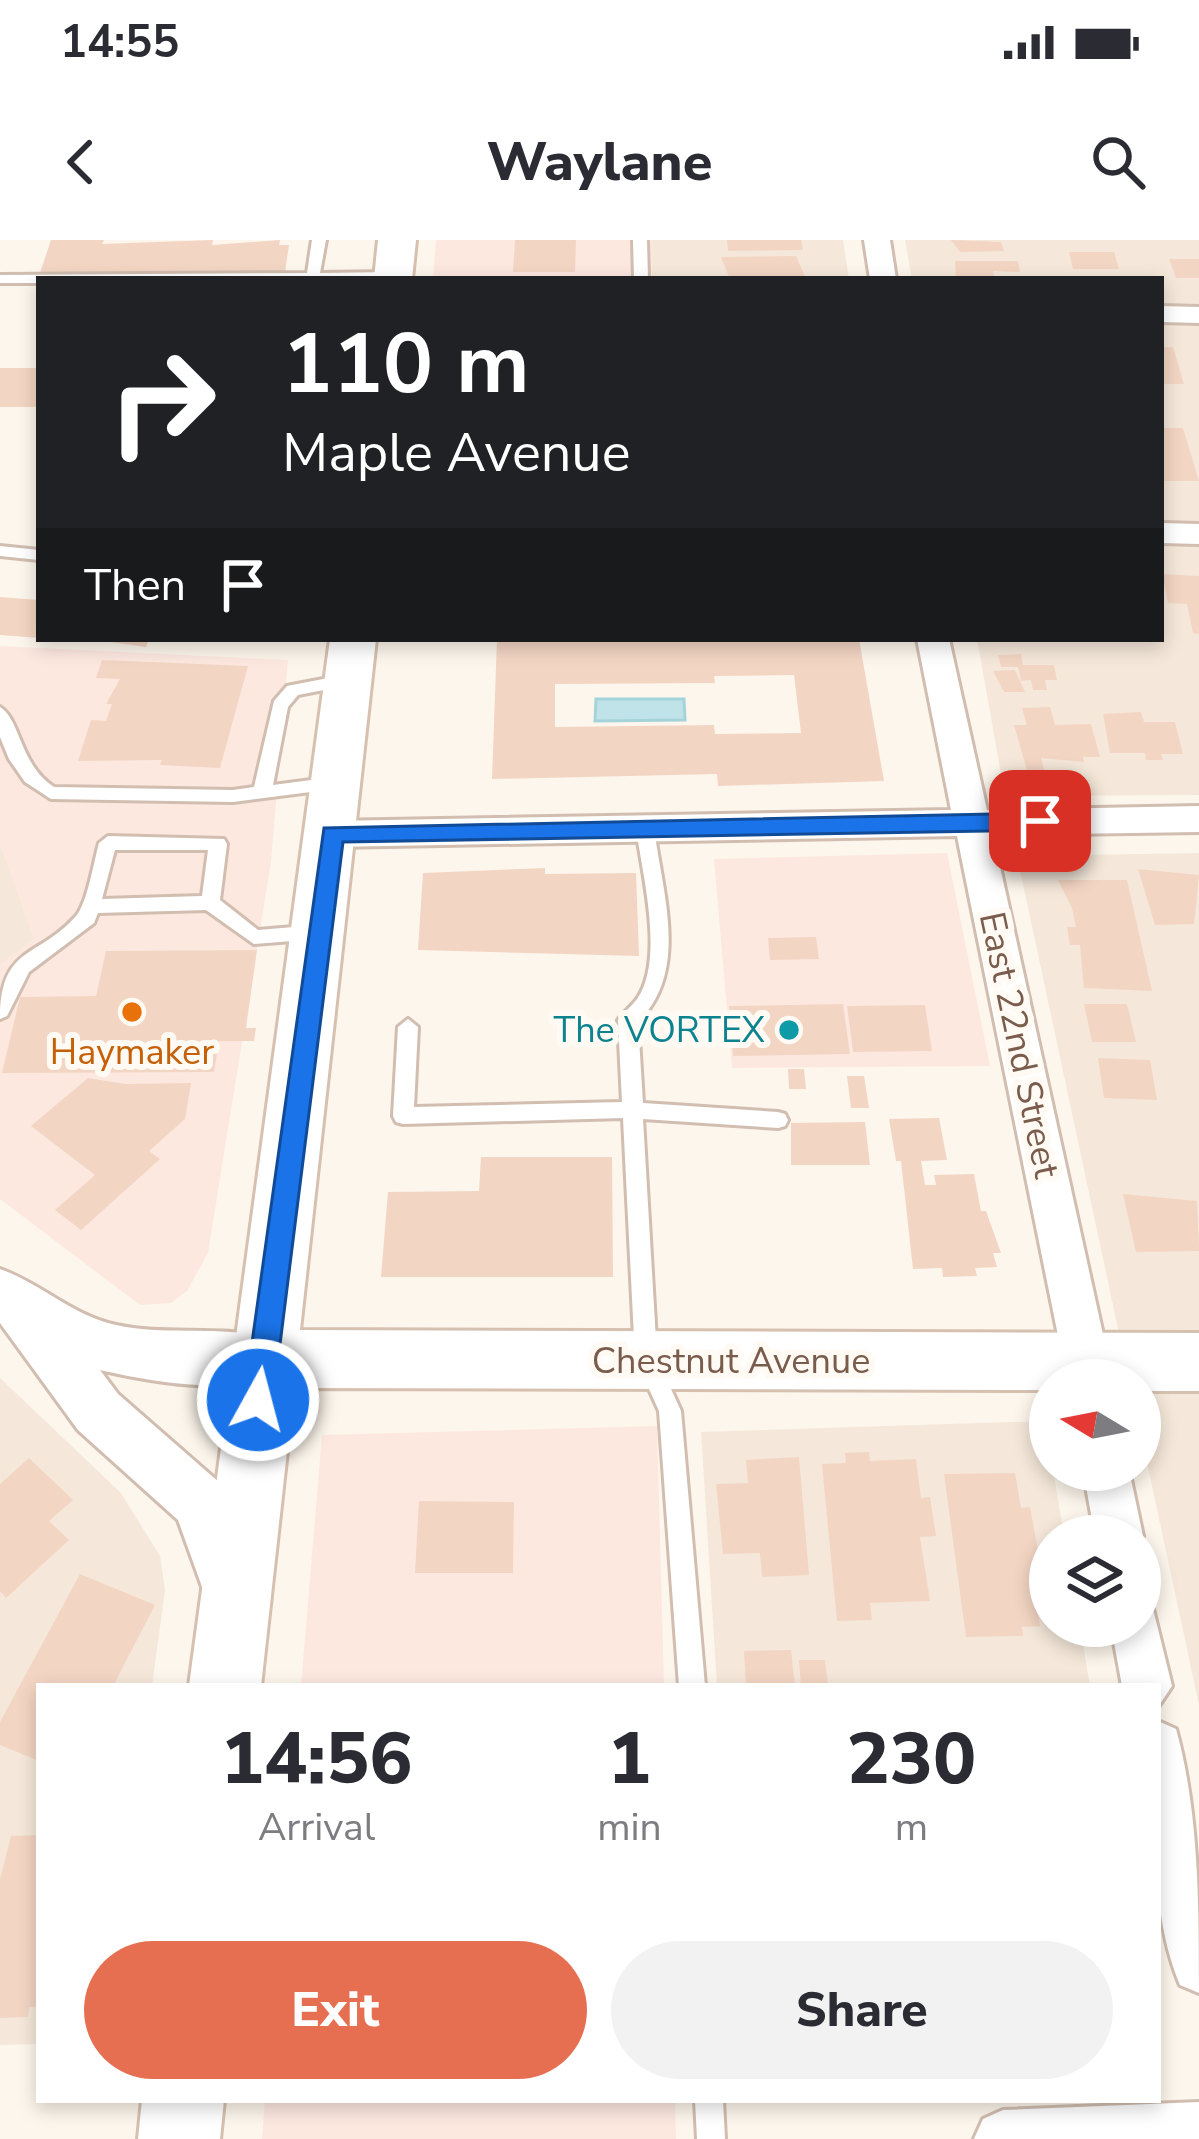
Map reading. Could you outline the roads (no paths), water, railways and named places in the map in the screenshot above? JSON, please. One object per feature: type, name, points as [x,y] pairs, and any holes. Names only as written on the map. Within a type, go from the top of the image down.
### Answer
[{"type":"main road","points":[[225,1683],[351,660]]},
{"type":"main road","name":"Chestnut Avenue","points":[[263,1359],[646,1358],[1029,1370]]},
{"type":"main road","name":"Chestnut Avenue","points":[[1161,1365],[1199,1362]]},
{"type":"main road","points":[[179,2139],[183,2103]]},
{"type":"street","points":[[877,240],[883,276]]},
{"type":"street","points":[[1164,314],[1199,314]]},
{"type":"street","points":[[1164,533],[1199,534]]},
{"type":"street","name":"East 22nd Street","points":[[934,642],[1085,1359]]},
{"type":"street","points":[[332,834],[1199,819]]},
{"type":"street","points":[[14,1304],[81,1344],[134,1355],[263,1359]]},
{"type":"street","points":[[14,1304],[98,1412],[201,1503],[234,1599]]},
{"type":"street","points":[[1140,1647],[1146,1683]]},
{"type":"street","points":[[1161,1763],[1199,1966]]},
{"type":"street","points":[[1003,2139],[1199,2131]]},
{"type":"lane","points":[[313,275],[319,240]]},
{"type":"lane","points":[[640,240],[641,276]]},
{"type":"lane","points":[[235,276],[313,275],[394,265]]},
{"type":"lane","points":[[0,279],[36,279]]},
{"type":"lane","points":[[0,550],[36,555]]},
{"type":"lane","points":[[262,793],[280,705],[293,690],[351,660]]},
{"type":"lane","points":[[0,713],[19,763],[33,783],[50,794],[262,793],[337,783]]},
{"type":"lane","points":[[645,828],[661,979],[643,1010],[628,1020],[629,1111],[646,1358],[670,1411],[692,1683]]},
{"type":"lane","points":[[0,1011],[22,968],[87,918],[108,843],[218,844],[211,903]]},
{"type":"lane","points":[[90,906],[211,903],[254,937],[319,932]]},
{"type":"lane","points":[[408,1027],[403,1116],[629,1111],[778,1120]]},
{"type":"lane","points":[[709,2103],[711,2139]]},
{"type":"water","points":[[596,699],[684,699],[685,720],[595,721]]},
{"type":"place","name":"Haymaker","points":[[132,1012]]},
{"type":"place","name":"The VORTEX","points":[[789,1030]]}]
